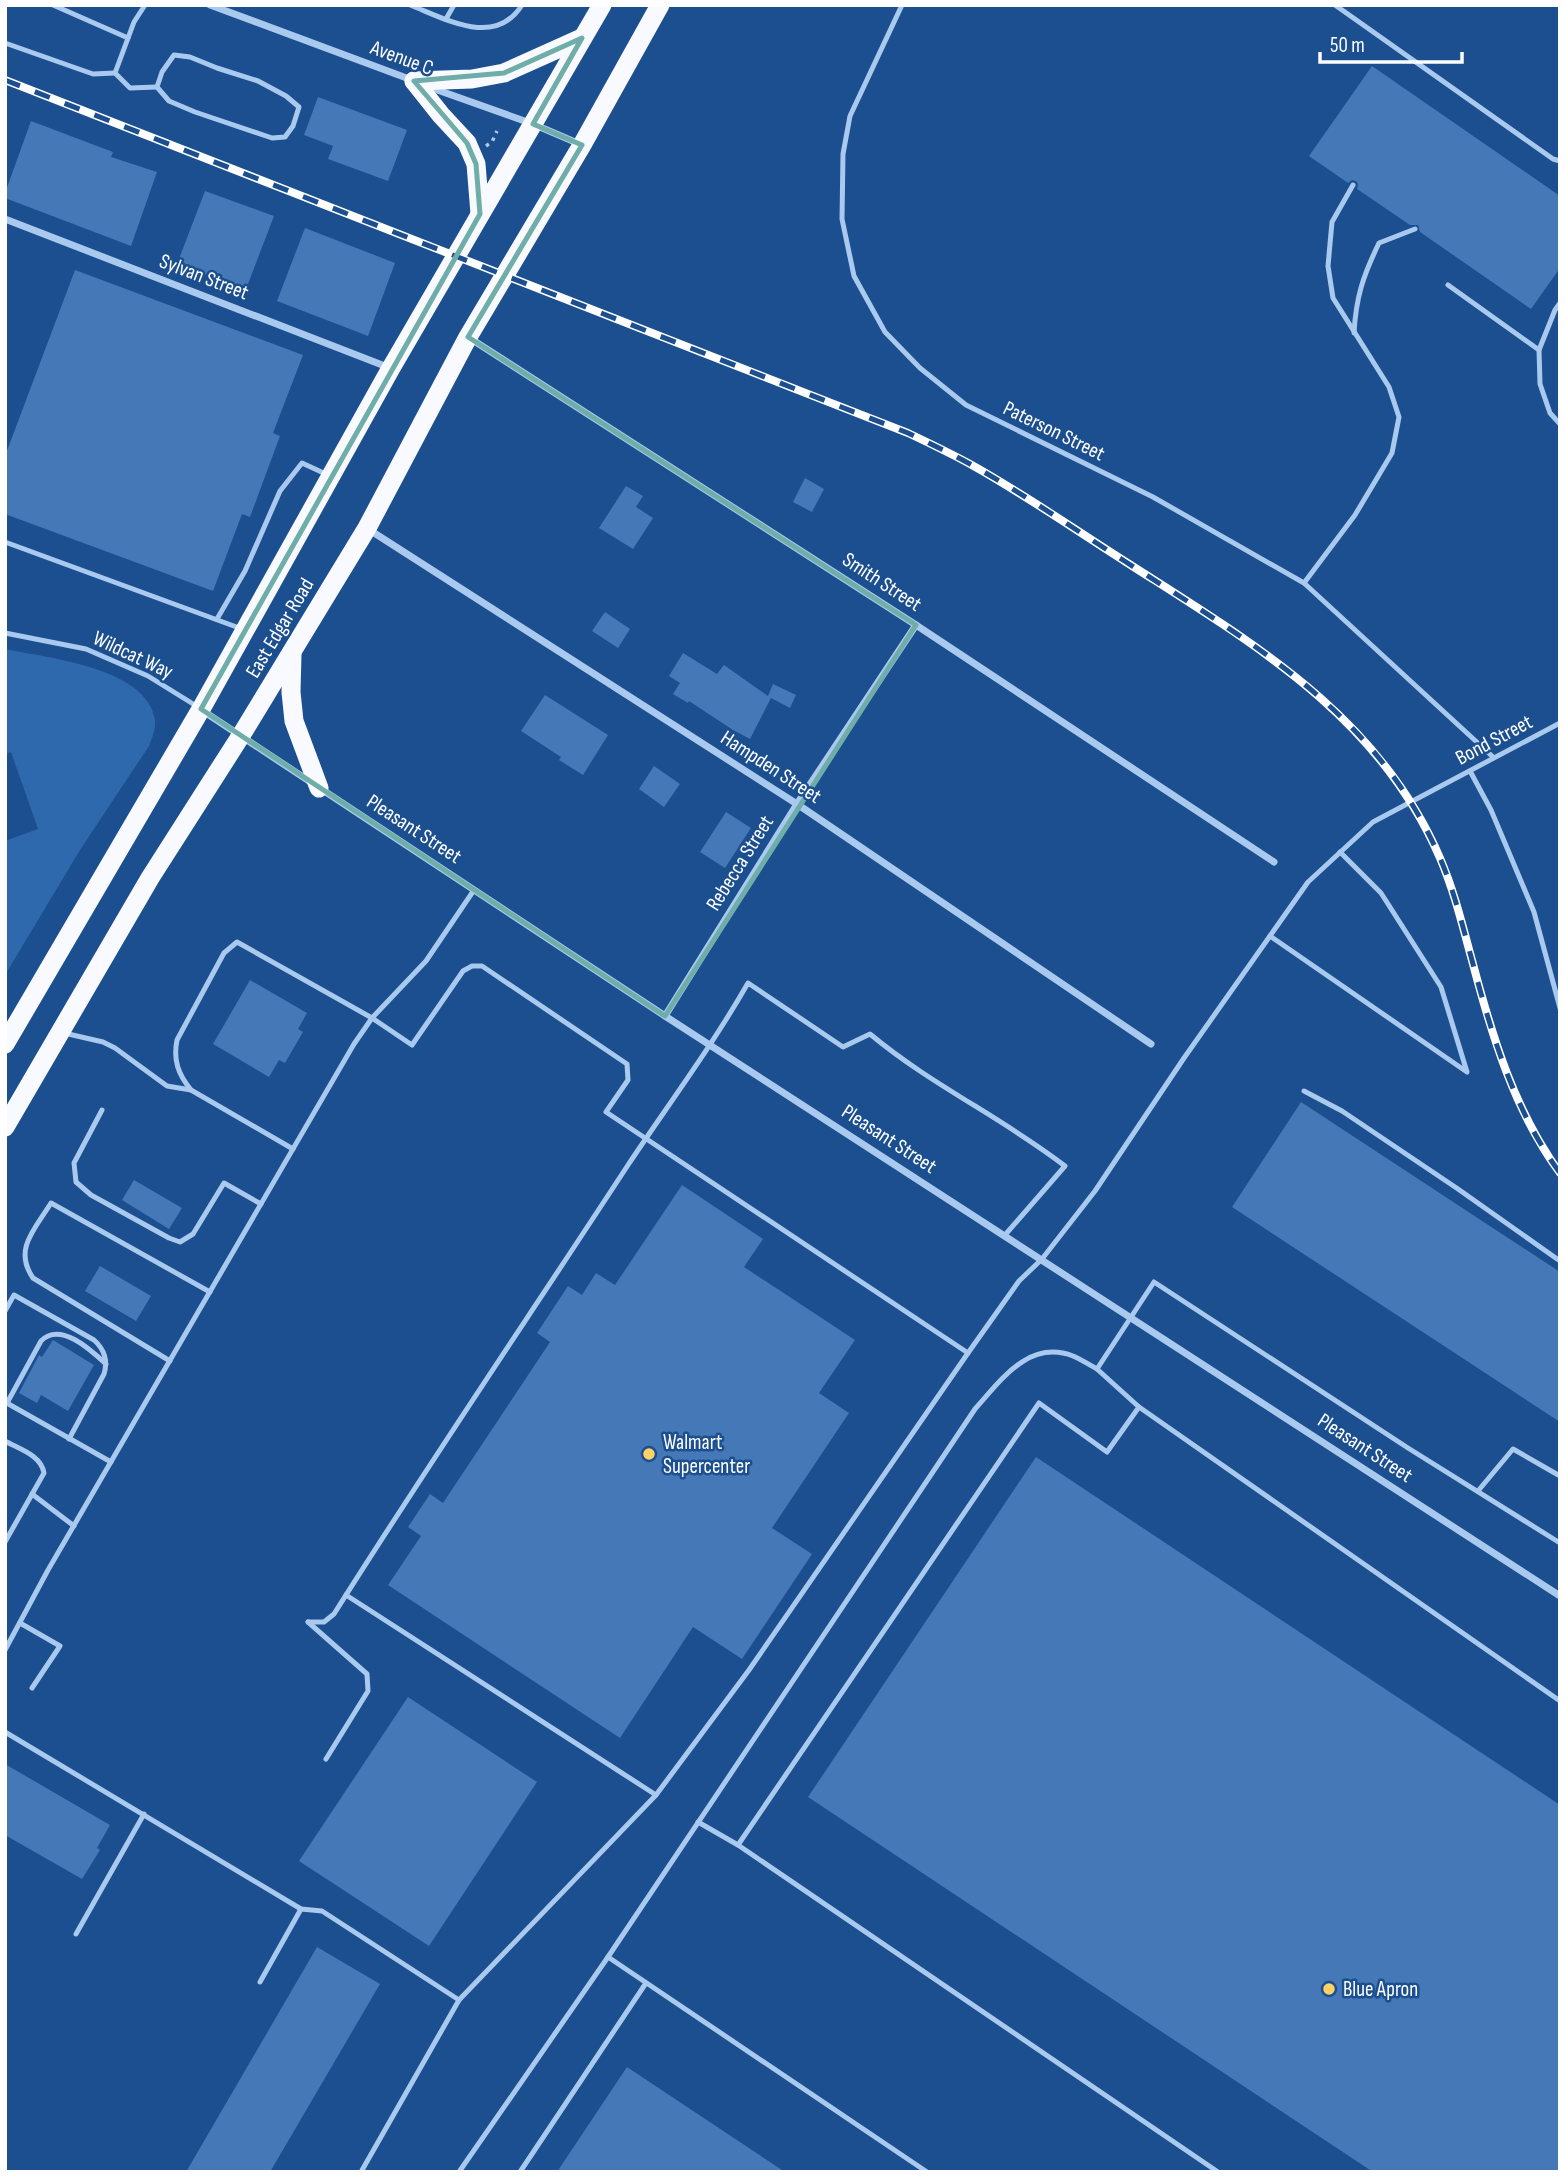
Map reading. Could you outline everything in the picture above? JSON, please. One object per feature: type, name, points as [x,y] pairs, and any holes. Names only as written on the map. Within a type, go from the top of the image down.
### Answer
[{"type":"highway","name":"East Edgar Road","points":[[5,1044],[201,709],[391,368],[601,5]]},
{"type":"highway","name":"East Edgar Road","points":[[5,1127],[150,878],[292,654],[367,528],[468,337],[582,145],[660,5]]},
{"type":"highway","points":[[414,81],[472,79],[505,73],[582,38]]},
{"type":"highway","points":[[414,81],[467,143],[476,164],[480,214]]},
{"type":"highway","points":[[292,654],[291,692],[294,721],[319,788]]},
{"type":"street","name":"Avenue C","points":[[210,5],[533,124],[582,145]]},
{"type":"street","name":"Sylvan Street","points":[[5,219],[391,368]]},
{"type":"street","name":"Smith Street","points":[[468,337],[916,625],[1274,862]]},
{"type":"street","name":"Hampden Street","points":[[367,528],[797,804],[1152,1044]]},
{"type":"street","name":"Rebecca Street","points":[[665,1016],[797,804],[916,625]]},
{"type":"street","name":"Pleasant Street","points":[[201,709],[665,1016],[1560,1596]]},
{"type":"lane","points":[[52,5],[128,38]]},
{"type":"lane","points":[[115,73],[134,22],[145,5]]},
{"type":"lane","points":[[410,5],[472,28],[486,28],[506,21],[517,13],[522,5]]},
{"type":"lane","points":[[446,19],[454,5]]},
{"type":"lane","name":"Paterson Street","points":[[902,5],[850,116],[843,154],[842,219],[854,276],[885,332],[920,368],[966,405],[1153,497],[1304,583],[1493,757]]},
{"type":"lane","points":[[1335,5],[1553,159],[1560,161]]},
{"type":"lane","points":[[5,43],[93,74],[115,73],[130,88],[157,87]]},
{"type":"lane","points":[[174,55],[190,57],[258,81],[286,96],[299,107],[293,126],[285,136],[272,138],[169,101],[157,87],[162,72],[174,55]]},
{"type":"lane","points":[[1304,583],[1355,515],[1392,453],[1399,417],[1389,387],[1333,298],[1328,266],[1332,222],[1353,186]]},
{"type":"lane","points":[[1354,333],[1355,310],[1363,276],[1380,243],[1415,229]]},
{"type":"lane","points":[[1448,285],[1539,350]]},
{"type":"lane","points":[[1560,303],[1539,350],[1541,384],[1549,413],[1560,424]]},
{"type":"lane","points":[[217,619],[245,571],[280,491],[302,463],[331,476]]},
{"type":"lane","points":[[5,542],[245,630]]},
{"type":"lane","name":"Wildcat Way","points":[[5,633],[86,649],[148,676],[201,709]]},
{"type":"lane","name":"Bond Street","points":[[361,2172],[459,2000],[656,1795],[749,1670],[1019,1281],[1042,1259],[1095,1191],[1184,1058],[1308,882],[1373,822],[1560,723]]},
{"type":"lane","points":[[1470,771],[1492,810],[1534,912],[1560,1008]]},
{"type":"lane","points":[[1270,936],[1467,1072],[1441,987],[1381,893],[1340,852]]},
{"type":"lane","points":[[5,1650],[354,1044],[372,1018],[426,961],[474,890]]},
{"type":"lane","points":[[191,1090],[177,1068],[174,1052],[184,1027],[224,953],[237,942],[372,1018],[412,1045],[463,971],[472,966],[486,967],[627,1064],[628,1080],[607,1112],[968,1353]]},
{"type":"lane","points":[[326,1759],[368,1691],[367,1674],[308,1622],[324,1622],[334,1614],[645,1139],[726,1021],[748,983],[843,1047],[870,1034],[911,1067],[993,1116],[1065,1166],[1005,1235]]},
{"type":"lane","points":[[61,1032],[103,1042],[115,1048],[167,1086],[191,1090],[293,1149]]},
{"type":"lane","points":[[1304,1091],[1342,1111],[1560,1261]]},
{"type":"lane","points":[[102,1110],[74,1163],[76,1182],[91,1195],[180,1242],[193,1234],[224,1183],[261,1204]]},
{"type":"lane","points":[[170,1361],[33,1278],[26,1268],[24,1249],[51,1203],[210,1292]]},
{"type":"lane","points":[[1097,1369],[1154,1282],[1560,1543]]},
{"type":"lane","points":[[5,1311],[15,1295],[94,1340],[102,1350],[106,1364],[104,1374],[69,1439]]},
{"type":"lane","points":[[106,1364],[93,1352],[64,1334],[46,1335],[6,1402],[111,1462]]},
{"type":"lane","points":[[459,2172],[608,1957],[975,1409],[1008,1372],[1028,1357],[1047,1352],[1072,1356],[1097,1369],[1139,1407],[1560,1701]]},
{"type":"lane","points":[[738,1845],[1039,1403],[1107,1452],[1139,1407]]},
{"type":"lane","points":[[5,1441],[41,1462],[43,1468],[43,1476],[6,1541]]},
{"type":"lane","points":[[1478,1491],[1513,1449],[1560,1476]]},
{"type":"lane","points":[[32,1494],[74,1526]]},
{"type":"lane","points":[[346,1594],[656,1795]]},
{"type":"lane","points":[[20,1623],[60,1646],[32,1688]]},
{"type":"lane","points":[[5,1732],[301,1909],[322,1911],[459,2000]]},
{"type":"lane","points":[[76,1934],[145,1814]]},
{"type":"lane","points":[[698,1822],[738,1845],[1218,2172]]},
{"type":"lane","points":[[260,1982],[301,1909]]},
{"type":"lane","points":[[608,1957],[927,2172]]},
{"type":"lane","points":[[520,2172],[646,1983]]},
{"type":"path","points":[[485,147],[492,142],[497,131]]},
{"type":"highlighted area","points":[[582,38],[533,124],[582,145],[468,337],[916,625],[665,1016],[201,709],[480,214],[476,164],[467,143],[414,81],[504,73]]},
{"type":"shaded area","points":[[5,649],[69,661],[115,677],[134,688],[148,702],[155,723],[149,746],[80,850],[5,975],[5,841],[38,829],[11,752],[5,754]]},
{"type":"building","points":[[1372,66],[1560,196],[1560,268],[1531,309],[1420,232],[1418,225],[1410,225],[1357,189],[1356,181],[1348,183],[1309,156]]},
{"type":"building","points":[[318,97],[407,130],[388,181],[328,159],[333,146],[304,135]]},
{"type":"building","points":[[31,121],[113,152],[111,157],[157,172],[131,246],[5,198]]},
{"type":"building","points":[[205,191],[274,216],[246,289],[177,264]]},
{"type":"building","points":[[305,228],[395,263],[368,336],[277,301]]},
{"type":"building","points":[[75,270],[303,355],[273,433],[280,436],[250,517],[242,514],[213,591],[5,514],[5,456]]},
{"type":"building","points":[[805,478],[824,489],[812,512],[793,502]]},
{"type":"building","points":[[626,486],[643,496],[636,507],[653,518],[633,549],[599,528]]},
{"type":"building","points":[[605,612],[630,629],[618,648],[592,631]]},
{"type":"building","points":[[683,653],[717,674],[724,665],[768,696],[773,684],[796,695],[790,708],[771,698],[750,739],[673,694],[680,683],[669,676]]},
{"type":"building","points":[[545,695],[608,735],[583,775],[521,731]]},
{"type":"building","points":[[654,766],[680,784],[664,807],[639,789]]},
{"type":"building","points":[[726,812],[751,828],[725,868],[700,852]]},
{"type":"building","points":[[250,980],[307,1013],[298,1029],[303,1032],[285,1063],[279,1060],[269,1077],[213,1044]]},
{"type":"building","points":[[1301,1102],[1560,1272],[1560,1422],[1232,1207]]},
{"type":"building","points":[[134,1180],[182,1208],[169,1229],[122,1200]]},
{"type":"building","name":"Walmart Supercenter","points":[[682,1185],[763,1239],[744,1267],[855,1340],[819,1393],[849,1413],[772,1528],[812,1554],[742,1659],[693,1627],[620,1738],[388,1585],[421,1536],[408,1527],[430,1494],[443,1503],[550,1342],[537,1333],[568,1286],[582,1295],[596,1273],[615,1285]]},
{"type":"building","points":[[100,1266],[151,1296],[136,1321],[85,1291]]},
{"type":"building","points":[[53,1340],[94,1365],[68,1411],[41,1395],[37,1403],[19,1393],[39,1355],[42,1357]]},
{"type":"building","name":"Blue Apron","points":[[1036,1457],[1560,1805],[1560,2172],[1373,2172],[808,1797]]},
{"type":"building","points":[[408,1697],[537,1782],[429,1946],[299,1861]]},
{"type":"building","points":[[5,1764],[110,1825],[97,1848],[100,1850],[82,1879],[5,1835]]},
{"type":"building","points":[[317,1947],[380,1984],[270,2172],[186,2172]]},
{"type":"building","points":[[627,2067],[785,2172],[557,2172]]},
{"type":"railway","points":[[5,80],[908,433],[1010,487],[1220,622],[1307,686],[1347,722],[1382,762],[1414,807],[1450,884],[1488,1018],[1507,1073],[1530,1125],[1560,1173]]},
{"type":"place","name":"Walmart Supercenter","points":[[649,1454]]},
{"type":"place","name":"Blue Apron","points":[[1329,1989]]}]
